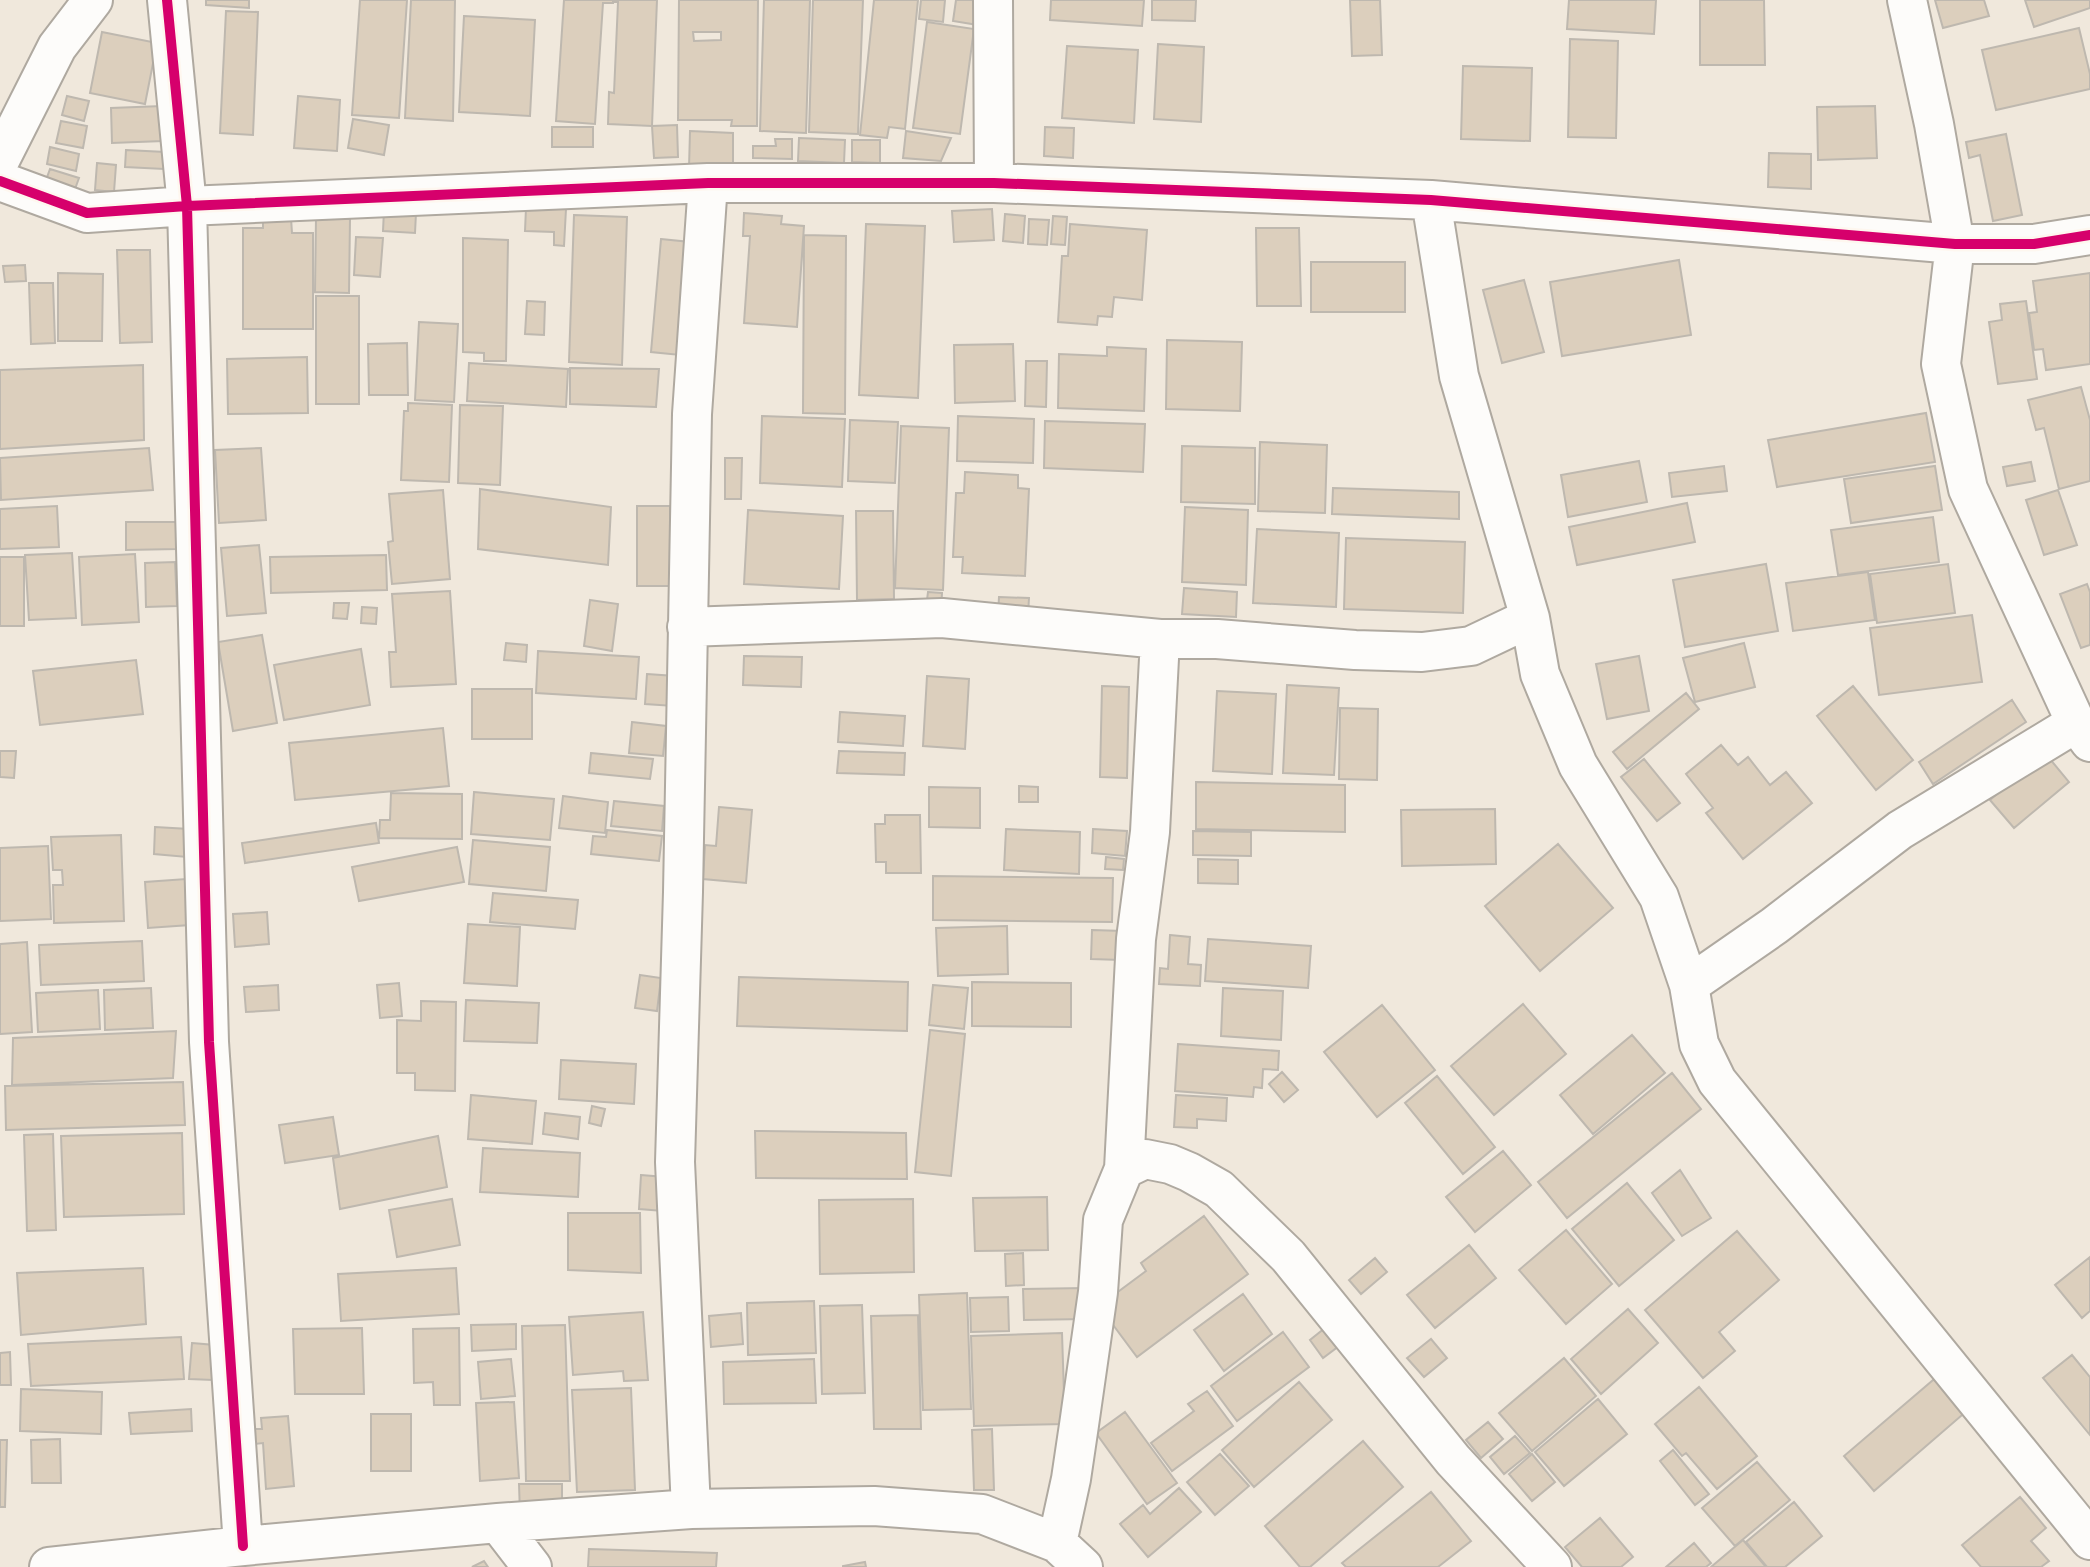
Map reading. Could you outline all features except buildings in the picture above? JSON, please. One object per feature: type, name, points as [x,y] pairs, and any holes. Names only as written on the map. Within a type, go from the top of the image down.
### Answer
[{"type":"street","points":[[0,160],[57,47],[93,0]]},
{"type":"street","points":[[167,0],[187,206],[209,1042],[243,1546]]},
{"type":"street","points":[[993,0],[994,183]]},
{"type":"street","points":[[1689,985],[1774,926],[1900,830],[2083,732],[1968,489],[1941,364],[1955,244],[1934,124],[1907,0]]},
{"type":"street","points":[[0,181],[86,213],[187,206],[708,183],[994,183],[1431,200],[1955,244],[2034,244],[2090,235]]},
{"type":"street","points":[[691,1509],[675,1162],[692,414],[708,183]]},
{"type":"street","points":[[1431,200],[1459,376],[1530,618],[1540,674],[1578,765],[1659,897],[1689,985],[1699,1044],[1717,1081],[2090,1540]]},
{"type":"street","points":[[687,627],[942,618],[1160,639],[1217,639],[1355,650],[1422,652],[1471,646],[1530,618]]},
{"type":"street","points":[[49,1567],[498,1523],[691,1509],[874,1506],[982,1514],[1070,1555],[1071,1479],[1098,1292],[1103,1220],[1124,1169],[1136,939],[1150,832],[1160,639]]},
{"type":"street","points":[[1124,1169],[1145,1159],[1170,1164],[1219,1189],[1288,1256],[1453,1460],[1552,1567]]},
{"type":"street","points":[[498,1523],[531,1567]]},
{"type":"cycle path","points":[[167,0],[187,206],[209,1042],[243,1546]]},
{"type":"cycle path","points":[[0,181],[87,213],[187,206],[708,183],[994,183],[1431,200],[1955,244],[2034,244],[2090,235]]}]
